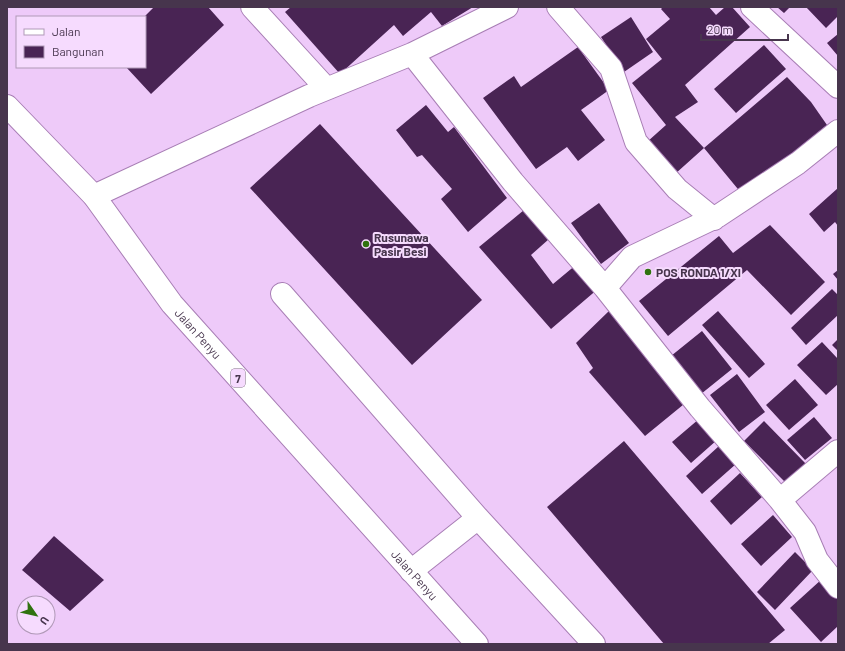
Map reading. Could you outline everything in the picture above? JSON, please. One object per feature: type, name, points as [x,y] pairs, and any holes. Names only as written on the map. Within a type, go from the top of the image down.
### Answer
[{"type":"main road","points":[[252,7],[326,88]]},
{"type":"main road","points":[[94,196],[326,88],[412,54],[507,7]]},
{"type":"main road","points":[[558,7],[611,68],[636,142],[676,190],[714,219]]},
{"type":"main road","points":[[752,7],[838,87]]},
{"type":"main road","points":[[412,54],[513,182],[605,288],[700,408],[780,500],[805,532],[817,560],[838,587]]},
{"type":"main road","name":"Jalan Penyu","points":[[7,106],[94,196],[172,304],[477,644]]},
{"type":"main road","points":[[605,288],[632,257],[714,219],[798,163],[838,131]]},
{"type":"main road","points":[[282,294],[478,518],[594,644]]},
{"type":"main road","points":[[780,500],[838,450]]},
{"type":"main road","points":[[411,571],[478,518]]},
{"type":"building","points":[[154,7],[208,7],[224,25],[151,94],[127,68],[146,68],[145,16]]},
{"type":"building","points":[[291,7],[473,7],[442,26],[431,12],[403,36],[394,25],[340,74],[285,12]]},
{"type":"building","points":[[663,7],[709,7],[716,15],[725,7],[732,7],[750,27],[685,85],[698,102],[675,117],[704,148],[675,174],[647,142],[666,125],[632,83],[662,59],[646,39],[670,19],[661,9]]},
{"type":"building","points":[[777,7],[790,7],[784,13]]},
{"type":"building","points":[[806,7],[838,7],[838,16],[826,28]]},
{"type":"building","points":[[631,17],[653,52],[624,72],[601,37]]},
{"type":"building","points":[[838,34],[838,56],[827,43]]},
{"type":"building","points":[[764,45],[786,69],[736,113],[714,89]]},
{"type":"building","points":[[578,47],[609,90],[581,110],[605,140],[578,161],[567,147],[536,169],[483,98],[514,76],[521,87]]},
{"type":"building","points":[[787,77],[811,102],[827,125],[742,194],[704,148]]},
{"type":"building","points":[[426,105],[448,132],[454,127],[507,198],[468,232],[441,199],[452,189],[422,155],[417,157],[396,130]]},
{"type":"building","name":"Rusunawa Pasir Besi","points":[[320,124],[482,300],[412,365],[250,188]]},
{"type":"building","points":[[838,188],[838,226],[835,222],[824,232],[809,214]]},
{"type":"building","points":[[599,203],[629,243],[601,264],[571,223]]},
{"type":"building","points":[[524,210],[549,239],[531,255],[553,284],[577,264],[599,288],[551,329],[479,247]]},
{"type":"building","points":[[770,225],[825,282],[791,315],[747,270],[668,336],[639,301],[719,236],[733,253]]},
{"type":"building","points":[[838,270],[838,280],[833,274]]},
{"type":"building","points":[[832,289],[838,295],[838,315],[806,345],[791,328]]},
{"type":"building","points":[[610,310],[689,400],[645,436],[589,372],[593,368],[576,343]]},
{"type":"building","points":[[718,311],[765,364],[749,378],[702,325]]},
{"type":"building","points":[[702,331],[732,369],[701,394],[671,356]]},
{"type":"building","points":[[838,339],[838,351],[832,345]]},
{"type":"building","points":[[822,342],[838,359],[838,384],[826,395],[797,365]]},
{"type":"building","points":[[737,374],[765,412],[739,432],[710,395]]},
{"type":"building","points":[[795,379],[818,405],[789,430],[766,405]]},
{"type":"building","points":[[814,417],[832,438],[805,460],[787,440]]},
{"type":"building","points":[[699,419],[717,440],[691,463],[672,442]]},
{"type":"building","points":[[764,421],[806,464],[787,484],[744,441]]},
{"type":"building","points":[[624,441],[785,630],[768,644],[664,644],[547,507]]},
{"type":"building","points":[[719,446],[736,464],[702,494],[686,476]]},
{"type":"building","points":[[740,473],[762,497],[731,525],[710,501]]},
{"type":"building","points":[[773,515],[792,537],[761,566],[741,544]]},
{"type":"building","points":[[54,536],[104,580],[70,611],[56,599],[56,595],[51,595],[22,570]]},
{"type":"building","points":[[795,552],[813,570],[775,610],[757,592]]},
{"type":"building","points":[[822,579],[838,598],[838,626],[821,642],[790,608]]},
{"type":"place","name":"Rusunawa Pasir Besi","points":[[366,244]]},
{"type":"place","name":"POS RONDA 1/XI","points":[[648,272]]}]
